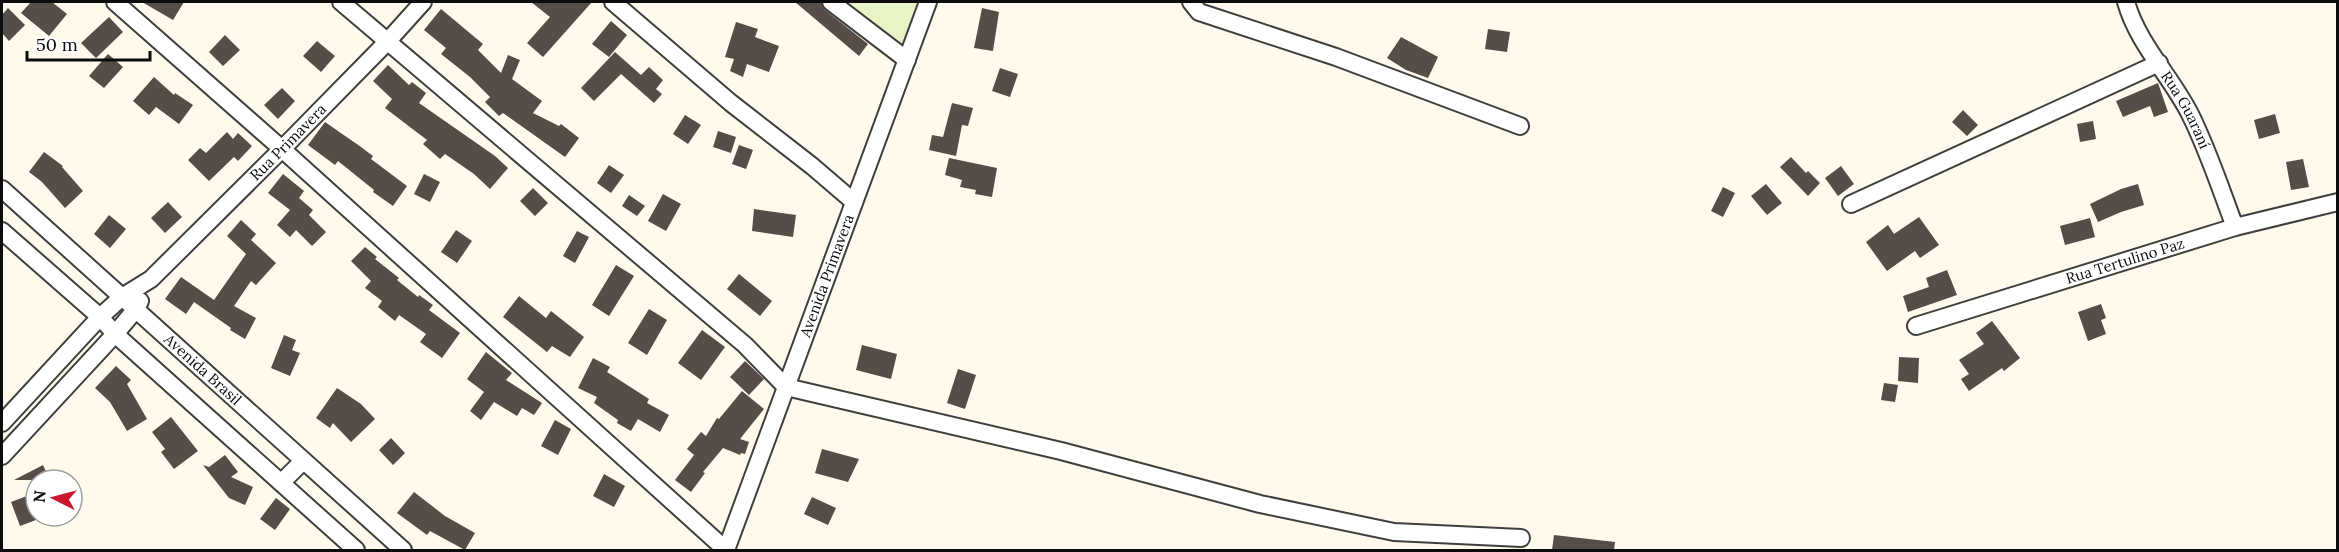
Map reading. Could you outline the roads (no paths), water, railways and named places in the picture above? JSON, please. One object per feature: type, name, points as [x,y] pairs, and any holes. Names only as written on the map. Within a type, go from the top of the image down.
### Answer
[{"type":"street","points":[[116,2],[726,550]]},
{"type":"street","points":[[340,2],[745,345],[786,387],[1061,451],[1260,504],[1394,532],[1521,538]]},
{"type":"street","name":"Rua Primavera","points":[[151,279],[282,149],[423,2]]},
{"type":"street","points":[[614,2],[731,103],[854,202]]},
{"type":"street","points":[[831,2],[907,60]]},
{"type":"street","name":"Avenida Primavera","points":[[726,550],[928,2]]},
{"type":"street","points":[[1191,2],[1199,12],[1336,57],[1520,126]]},
{"type":"street","name":"Rua Guaraní","points":[[2126,2],[2140,36],[2190,115],[2235,227]]},
{"type":"street","points":[[1851,204],[2159,63]]},
{"type":"street","name":"Avenida Brasil","points":[[2,189],[79,261],[136,309],[403,550]]},
{"type":"street","name":"Rua Tertulino Paz","points":[[1916,326],[2235,227],[2337,202]]},
{"type":"street","name":"Avenida Brasil","points":[[2,231],[356,550]]},
{"type":"street","points":[[2,423],[100,317],[122,297],[151,279]]},
{"type":"street","points":[[2,456],[116,334],[136,309],[151,279]]},
{"type":"street","points":[[68,351],[83,369]]},
{"type":"street","points":[[282,482],[303,460]]}]
